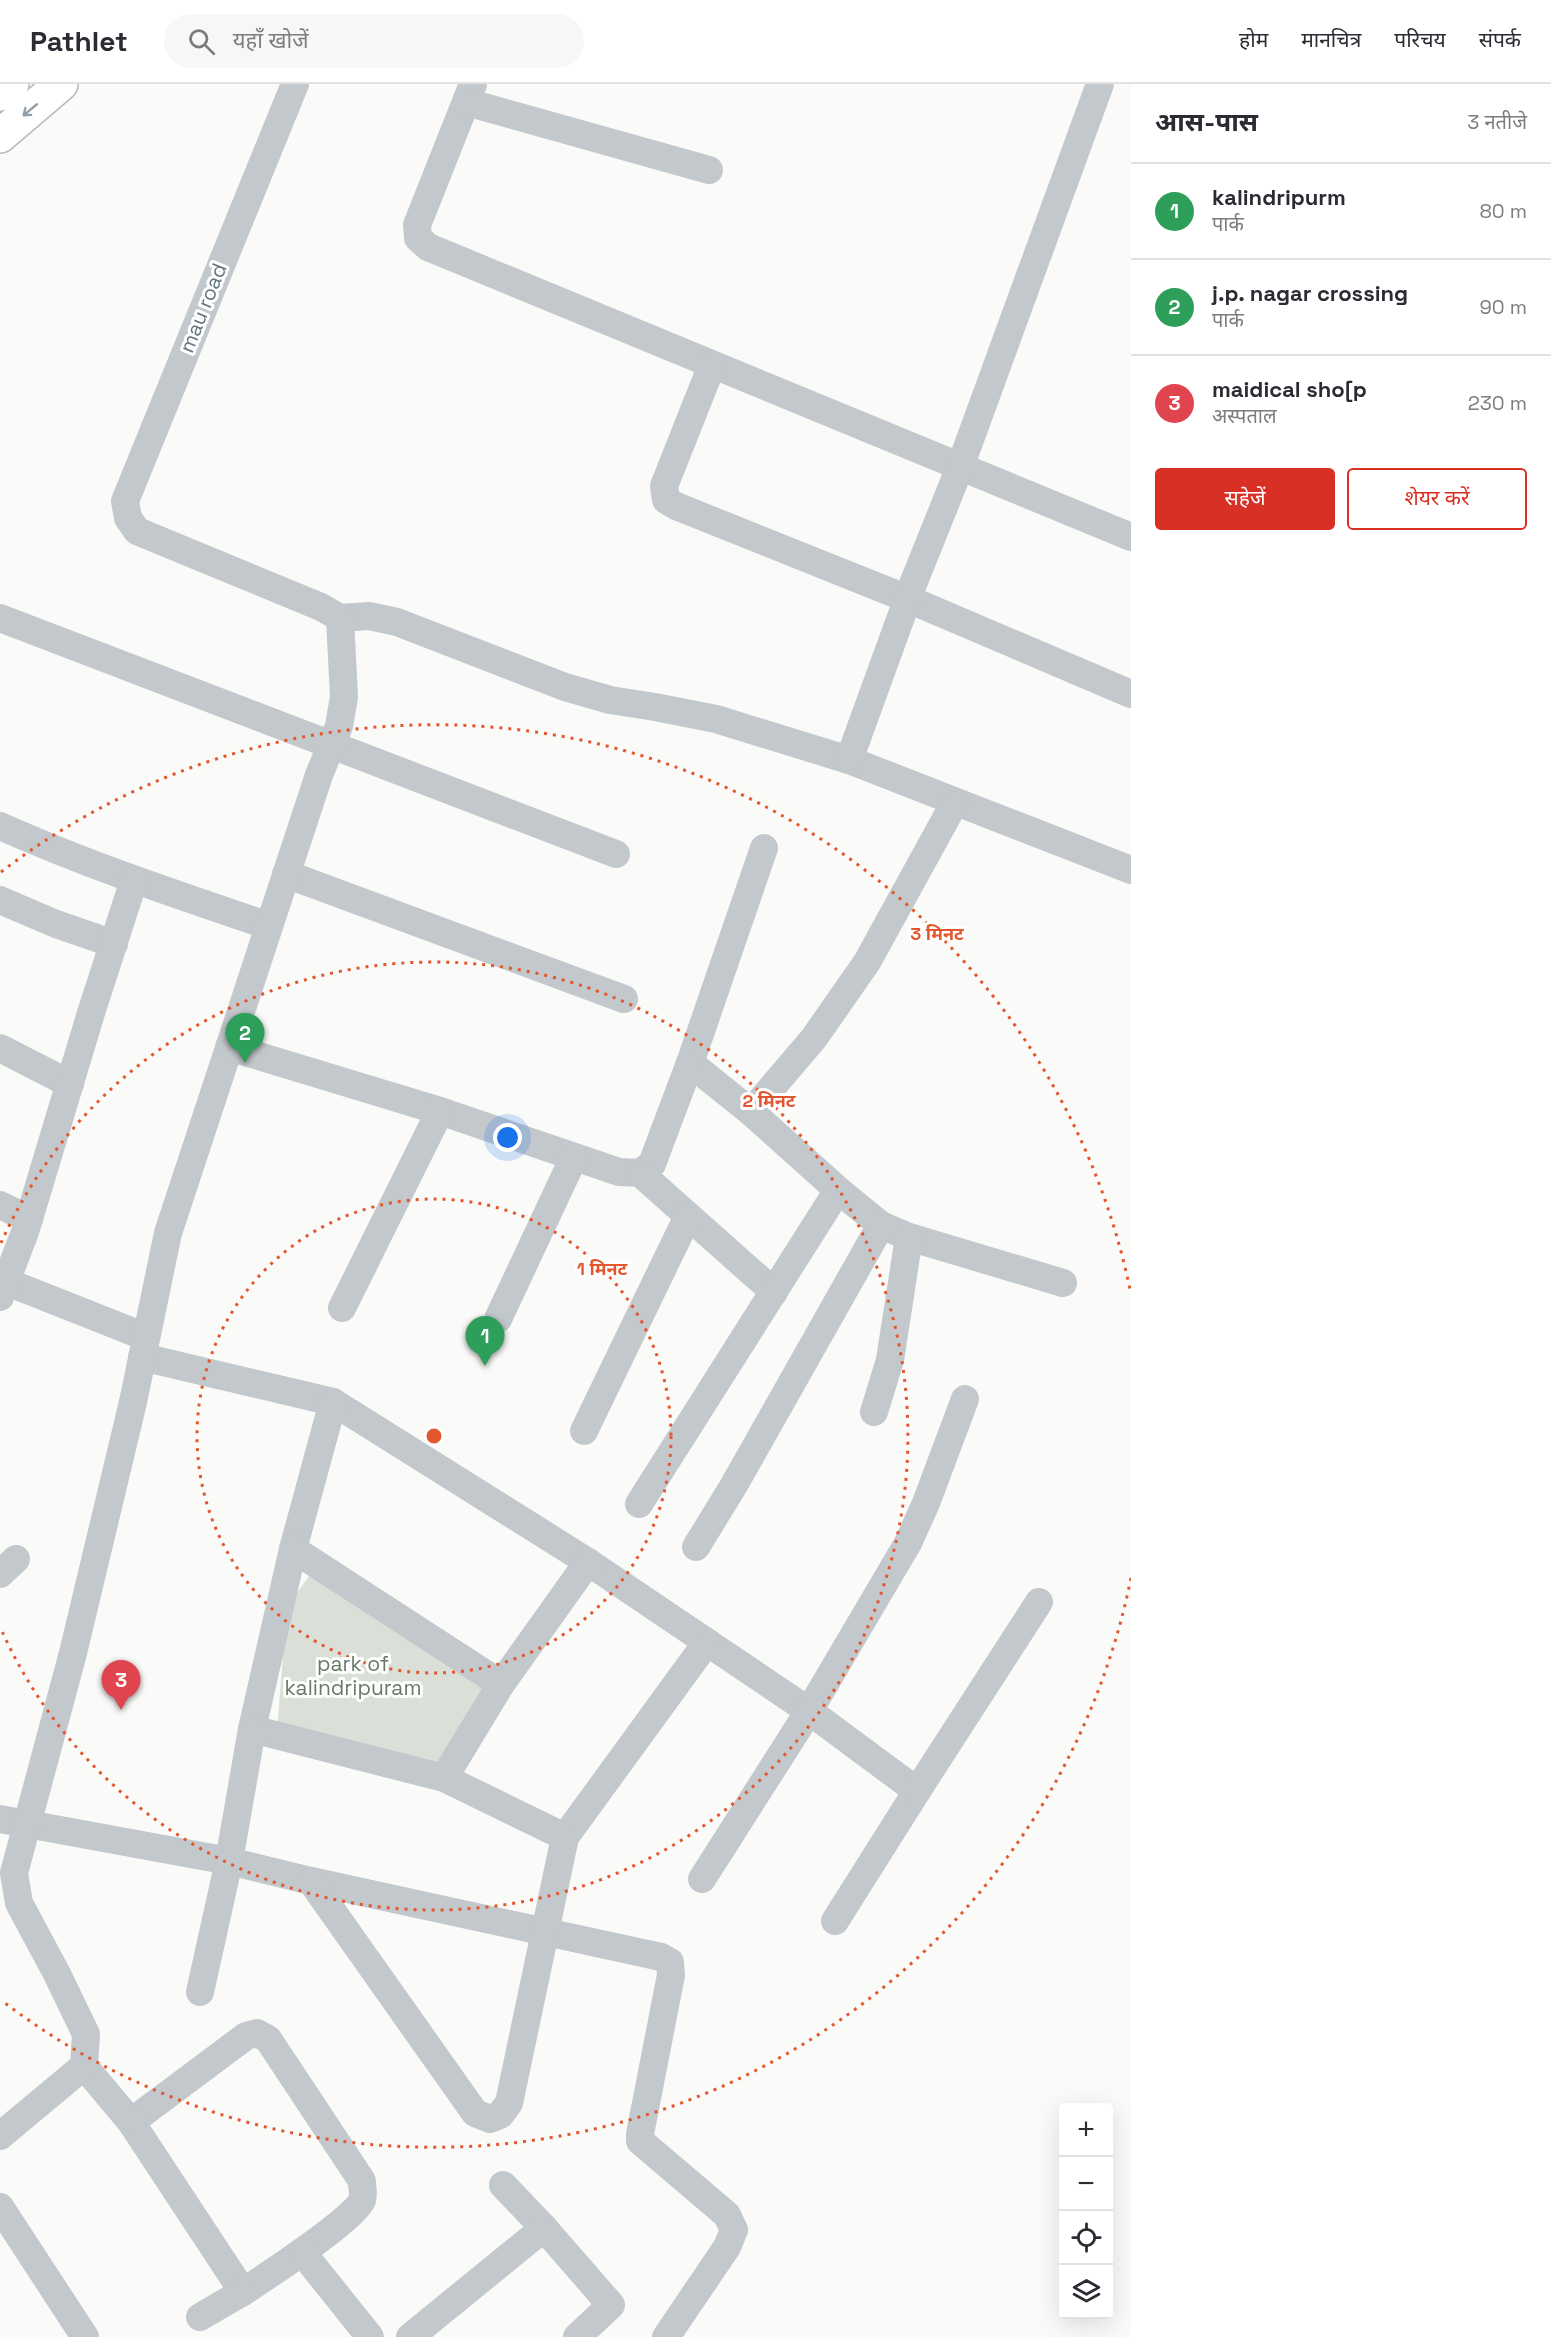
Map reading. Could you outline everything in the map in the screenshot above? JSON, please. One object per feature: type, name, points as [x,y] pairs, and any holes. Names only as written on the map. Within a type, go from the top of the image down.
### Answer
[{"type":"main road","points":[[0,94],[12,84]]},
{"type":"main road","points":[[0,136],[61,84]]},
{"type":"street","name":"mau road","points":[[295,84],[125,501],[128,518],[137,531],[321,607],[340,618]]},
{"type":"street","points":[[849,760],[908,599],[960,467],[1100,84]]},
{"type":"street","points":[[710,170],[469,93],[417,225],[418,238],[428,248],[1131,537]]},
{"type":"street","points":[[712,365],[664,486],[666,500],[908,599],[1131,694]]},
{"type":"street","points":[[243,2292],[131,2122],[84,2066],[86,2034],[19,1903],[14,1873],[13,1821],[76,1641],[168,1233],[318,775],[339,726],[344,697],[340,618],[369,616],[397,622],[565,687],[610,700],[716,719],[849,760],[1131,870]]},
{"type":"street","points":[[0,618],[616,854]]},
{"type":"street","points":[[752,1112],[814,1038],[867,962],[955,802]]},
{"type":"street","points":[[0,826],[44,846],[134,880],[269,926]]},
{"type":"street","points":[[640,1173],[652,1164],[690,1063],[764,848]]},
{"type":"street","points":[[286,874],[624,999]]},
{"type":"street","points":[[134,880],[29,1219],[3,1290],[144,1347],[333,1402],[588,1562],[809,1711],[917,1791]]},
{"type":"street","points":[[0,900],[56,924],[114,944]]},
{"type":"street","points":[[229,1047],[440,1111],[619,1172],[640,1173],[774,1292]]},
{"type":"street","points":[[0,1048],[70,1084]]},
{"type":"street","points":[[690,1063],[752,1112],[838,1190],[881,1225],[909,1238],[1063,1283]]},
{"type":"street","points":[[342,1308],[440,1111]]},
{"type":"street","points":[[498,1319],[574,1157]]},
{"type":"street","points":[[639,1504],[838,1190]]},
{"type":"street","points":[[0,1205],[29,1219]]},
{"type":"street","points":[[584,1431],[688,1216]]},
{"type":"street","points":[[696,1547],[734,1485],[881,1225]]},
{"type":"street","points":[[874,1412],[890,1360],[909,1238]]},
{"type":"street","points":[[702,1880],[809,1711],[909,1543],[965,1399]]},
{"type":"street","points":[[200,1992],[229,1861],[252,1729],[293,1549],[333,1402]]},
{"type":"street","points":[[293,1549],[501,1684]]},
{"type":"street","points":[[444,1778],[501,1684],[588,1562]]},
{"type":"street","points":[[835,1921],[1039,1602]]},
{"type":"street","points":[[311,1881],[475,2113],[490,2119],[500,2115],[509,2103],[565,1837],[707,1642]]},
{"type":"street","points":[[252,1729],[444,1778],[565,1837]]},
{"type":"street","points":[[13,1821],[229,1861],[661,1957],[670,1962],[670,1975],[640,2141],[727,2215],[734,2230],[727,2247],[666,2337]]},
{"type":"street","points":[[131,2122],[246,2036],[256,2033],[268,2039],[362,2181],[363,2198],[357,2210],[302,2252],[243,2292],[200,2317]]},
{"type":"street","points":[[0,2136],[84,2066]]},
{"type":"street","points":[[503,2185],[611,2305],[577,2337]]},
{"type":"street","points":[[0,2207],[85,2337]]},
{"type":"street","points":[[410,2337],[544,2228]]},
{"type":"street","points":[[302,2252],[370,2337]]},
{"type":"green space","name":"park of kalindripuram","points":[[316,1566],[486,1683],[437,1768],[277,1730],[287,1607]]},
{"type":"place","name":"j.p. nagar crossing","points":[[245,1063]]},
{"type":"place","name":"kalindripurm","points":[[485,1366]]},
{"type":"place","name":"maidical sho[p","points":[[121,1710]]}]
